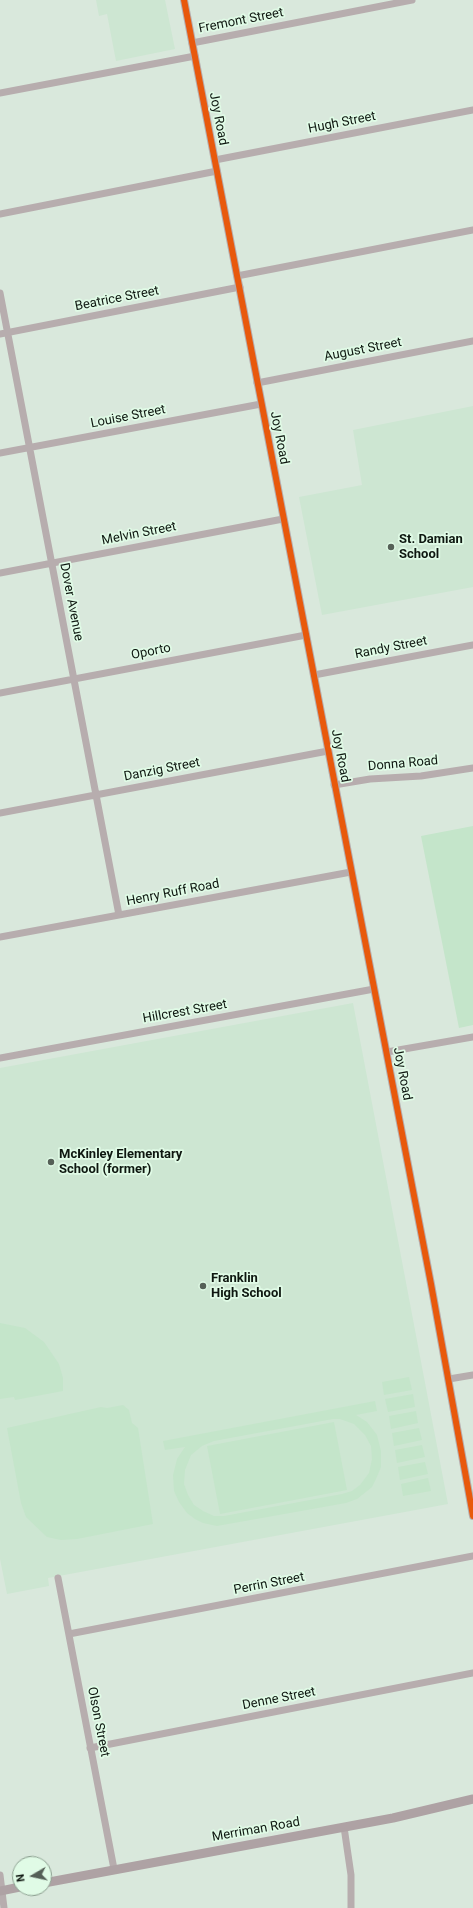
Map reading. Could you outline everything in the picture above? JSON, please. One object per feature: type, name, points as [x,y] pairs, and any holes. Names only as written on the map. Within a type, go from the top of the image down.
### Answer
[{"type":"main road","name":"Merriman Road","points":[[52,1882],[408,1815],[473,1799]]},
{"type":"main road","points":[[1,1891],[12,1889]]},
{"type":"street","name":"Joy Road","points":[[184,0],[334,785],[387,1052],[449,1379],[473,1516]]},
{"type":"street","name":"Fremont Street","points":[[192,43],[412,0]]},
{"type":"street","points":[[0,93],[195,56]]},
{"type":"street","name":"Hugh Street","points":[[215,160],[473,110]]},
{"type":"street","points":[[0,214],[217,171]]},
{"type":"street","points":[[237,276],[473,230]]},
{"type":"street","name":"Beatrice Street","points":[[4,333],[240,287]]},
{"type":"street","name":"Dover Avenue","points":[[0,293],[4,333],[30,448],[120,915]]},
{"type":"street","name":"August Street","points":[[257,383],[473,341]]},
{"type":"street","name":"Louise Street","points":[[0,453],[261,404]]},
{"type":"street","name":"Melvin Street","points":[[0,573],[283,519]]},
{"type":"street","name":"Oporto","points":[[0,693],[306,636]]},
{"type":"street","name":"Randy Street","points":[[314,675],[473,645]]},
{"type":"street","name":"Danzig Street","points":[[0,813],[328,751]]},
{"type":"street","name":"Donna Road","points":[[334,785],[370,779],[421,776],[473,768]]},
{"type":"street","name":"Henry Ruff Road","points":[[0,938],[351,872]]},
{"type":"street","name":"Hillcrest Street","points":[[0,1058],[374,989]]},
{"type":"street","points":[[387,1052],[473,1037]]},
{"type":"street","points":[[449,1379],[473,1375]]},
{"type":"street","name":"Perrin Street","points":[[69,1634],[473,1556]]},
{"type":"street","name":"Olson Street","points":[[58,1578],[114,1870]]},
{"type":"street","name":"Denne Street","points":[[90,1748],[473,1673]]},
{"type":"street","points":[[344,1827],[351,1875],[351,1908]]},
{"type":"street","points":[[0,1875],[4,1908]]},
{"type":"shaded area","points":[[96,0],[165,0],[175,49],[116,61],[107,14],[99,16]]},
{"type":"shaded area","name":"St. Damian School","points":[[473,406],[473,587],[322,615],[299,497],[362,485],[353,430]]},
{"type":"shaded area","points":[[473,826],[473,1025],[459,1028],[421,836]]},
{"type":"shaded area","name":"Franklin High School","points":[[353,1003],[448,1504],[48,1578],[49,1586],[7,1594],[0,1559],[0,1068]]},
{"type":"shaded area","points":[[0,1323],[25,1328],[44,1342],[59,1364],[63,1378],[63,1391],[15,1400],[14,1397],[0,1399]]},
{"type":"shaded area","points":[[409,1377],[412,1390],[384,1395],[382,1382]]},
{"type":"shaded area","points":[[413,1394],[415,1407],[388,1412],[385,1399]]},
{"type":"shaded area","points":[[375,1401],[377,1411],[356,1415],[367,1422],[377,1435],[381,1451],[381,1467],[372,1487],[357,1499],[346,1503],[217,1526],[203,1523],[195,1519],[187,1513],[179,1502],[174,1491],[173,1475],[177,1459],[185,1447],[165,1450],[163,1441]],"holes":[[[333,1419],[340,1419],[354,1424],[365,1435],[371,1446],[372,1459],[369,1473],[360,1485],[352,1491],[224,1516],[214,1516],[203,1511],[194,1505],[188,1495],[184,1484],[185,1470],[191,1455],[202,1446],[214,1441]]]},
{"type":"shaded area","points":[[123,1405],[129,1410],[132,1423],[138,1428],[153,1524],[77,1539],[61,1540],[47,1537],[26,1517],[21,1503],[7,1428],[101,1407],[107,1408]]},
{"type":"shaded area","points":[[416,1411],[418,1423],[391,1429],[389,1416]]},
{"type":"shaded area","points":[[334,1422],[347,1490],[220,1514],[207,1446]]},
{"type":"shaded area","points":[[419,1428],[422,1440],[394,1446],[392,1433]]},
{"type":"shaded area","points":[[422,1445],[425,1457],[397,1463],[395,1450]]},
{"type":"shaded area","points":[[425,1462],[428,1474],[400,1480],[398,1467]]},
{"type":"shaded area","points":[[428,1478],[431,1491],[403,1496],[401,1484]]},
{"type":"cycle path","points":[[184,0],[431,1284],[473,1516]]},
{"type":"place","name":"St. Damian School","points":[[391,547]]},
{"type":"place","name":"McKinley Elementary School (former)","points":[[51,1162]]},
{"type":"place","name":"Franklin High School","points":[[203,1286]]}]
